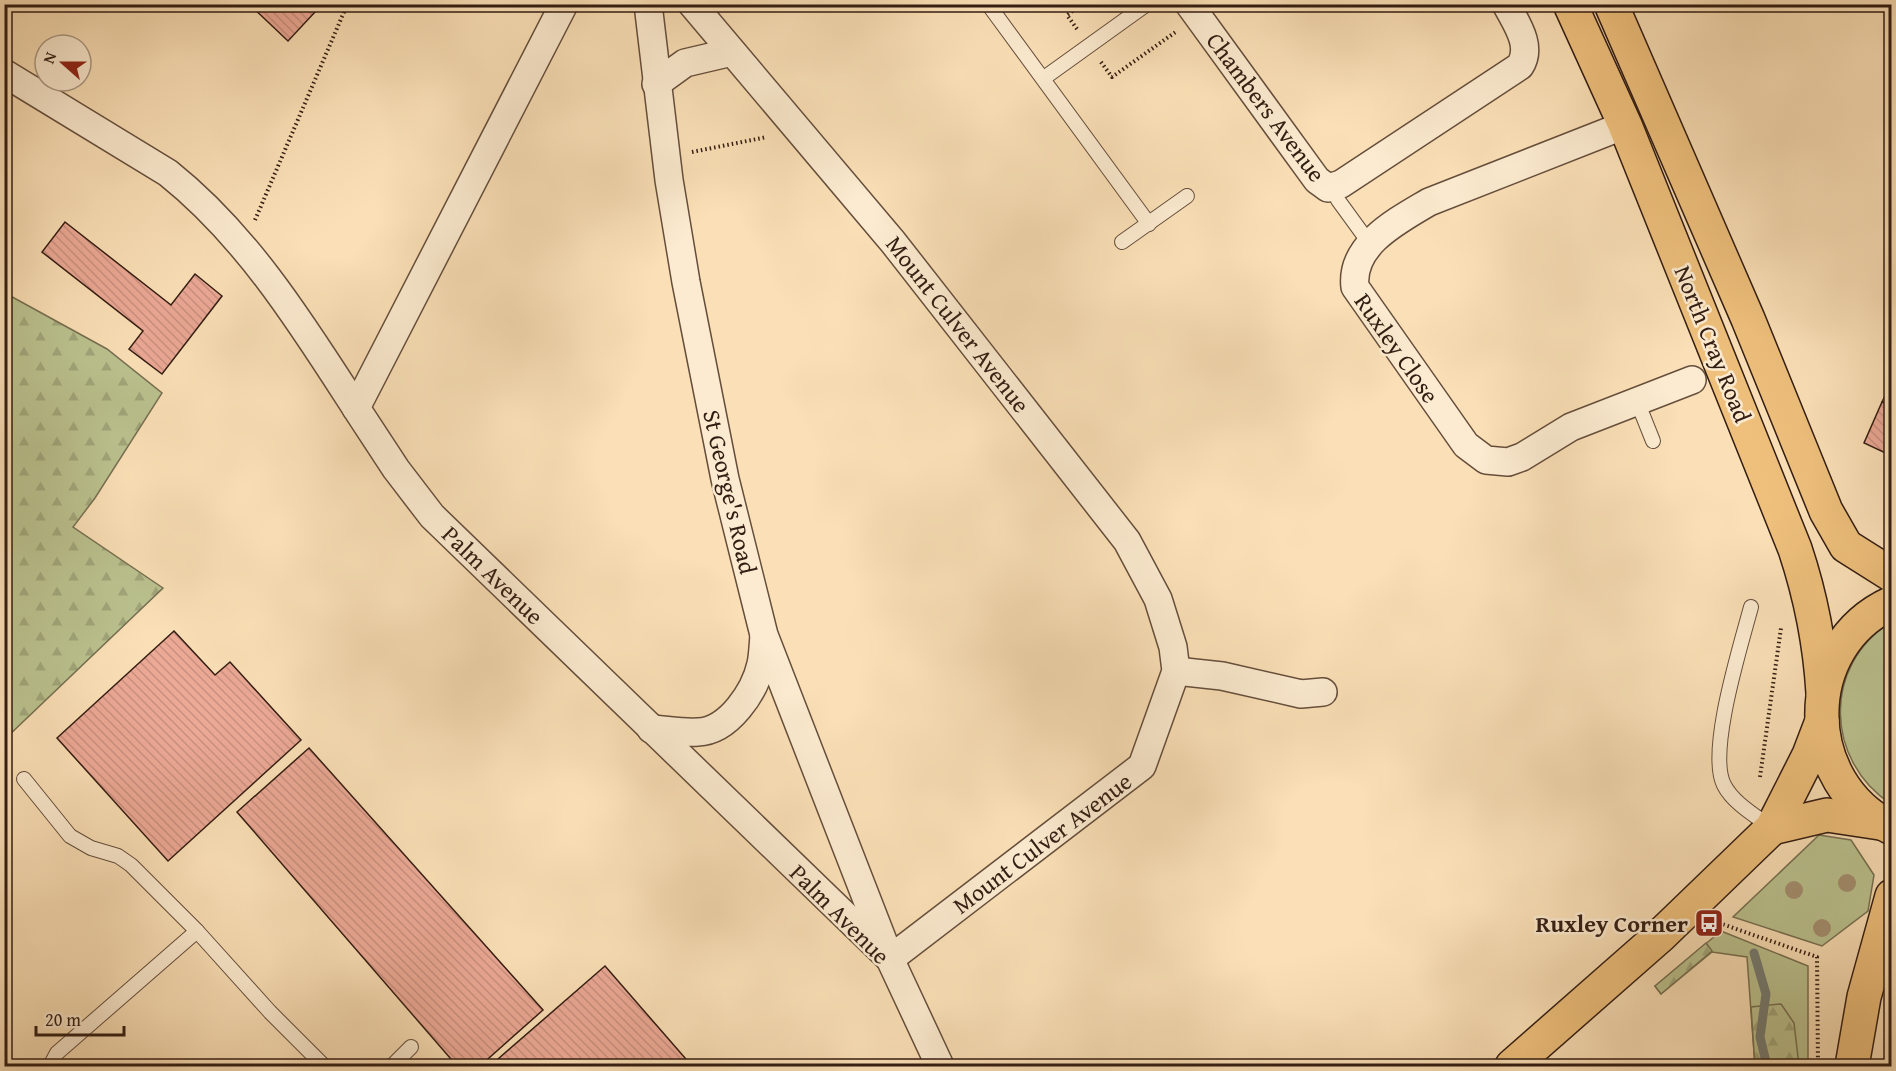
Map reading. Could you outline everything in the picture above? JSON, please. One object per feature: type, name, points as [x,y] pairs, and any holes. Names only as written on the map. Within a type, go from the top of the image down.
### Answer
[{"type":"main road","name":"North Cray Road","points":[[1570,4],[1625,124],[1795,549],[1814,611],[1821,652],[1822,707]]},
{"type":"main road","name":"North Cray Road","points":[[1611,4],[1749,320],[1826,511],[1846,546],[1892,575]]},
{"type":"main road","points":[[1512,1066],[1660,936],[1772,828],[1809,755],[1836,656],[1845,641],[1870,615],[1892,603]]},
{"type":"main road","points":[[1822,707],[1824,742],[1832,769],[1851,798],[1888,829]]},
{"type":"main road","points":[[1772,828],[1827,815],[1888,829]]},
{"type":"main road","points":[[1852,1066],[1864,997],[1892,896]]},
{"type":"street","points":[[356,408],[564,4]]},
{"type":"street","name":"St George's Road","points":[[648,4],[656,84],[686,282],[725,479],[764,635],[890,959]]},
{"type":"street","name":"Mount Culver Avenue","points":[[692,4],[893,242],[1127,541],[1158,599],[1171,637],[1176,671],[1142,766],[890,959]]},
{"type":"street","name":"Chambers Avenue","points":[[1189,4],[1317,180],[1328,188],[1334,187],[1520,66],[1526,53],[1521,34],[1506,4]]},
{"type":"street","points":[[656,84],[686,63],[732,52]]},
{"type":"street","name":"Palm Avenue","points":[[4,74],[168,173],[192,192],[243,248],[287,302],[396,469],[432,516],[890,959],[940,1066]]},
{"type":"street","name":"Ruxley Close","points":[[1625,124],[1429,202],[1370,244],[1358,257],[1353,274],[1355,287],[1466,446],[1486,460],[1497,463],[1522,457],[1561,431],[1692,380]]},
{"type":"street","points":[[651,729],[700,732],[715,727],[733,714],[747,697],[761,665],[764,635]]},
{"type":"street","points":[[1176,671],[1222,676],[1301,694],[1323,692]]},
{"type":"lane","points":[[988,4],[1149,224]]},
{"type":"lane","points":[[1044,78],[1147,4]]},
{"type":"lane","points":[[1334,187],[1338,200],[1370,244]]},
{"type":"lane","points":[[1122,242],[1187,196]]},
{"type":"lane","points":[[1637,401],[1653,441]]},
{"type":"lane","points":[[1751,608],[1718,756],[1724,784],[1743,806],[1772,828]]},
{"type":"lane","points":[[24,779],[70,836],[91,848],[118,856],[131,865],[324,1066]]},
{"type":"lane","points":[[50,1066],[57,1053],[196,931]]},
{"type":"lane","points":[[392,1066],[411,1047]]},
{"type":"path","points":[[243,248],[344,12],[338,4]]},
{"type":"path","points":[[687,153],[777,135]]},
{"type":"path","points":[[1743,806],[1760,775],[1782,618]]},
{"type":"path","points":[[1685,911],[1817,957],[1818,1066]]},
{"type":"green space","points":[[5,293],[107,349],[162,393],[95,498],[73,527],[163,588],[5,739]]},
{"type":"green space","points":[[1891,622],[1891,804],[1869,786],[1853,763],[1844,739],[1840,713],[1843,687],[1853,663],[1868,640]]},
{"type":"green space","points":[[1819,835],[1851,840],[1874,875],[1868,911],[1822,946],[1733,917]]},
{"type":"green space","points":[[1721,931],[1808,966],[1808,1066],[1755,1066],[1747,957],[1712,952],[1661,994],[1655,986]]},
{"type":"green space","points":[[1706,943],[1712,951],[1661,994],[1655,986]]},
{"type":"green space","points":[[1781,1004],[1794,1023],[1799,1066],[1755,1066],[1751,1007]]},
{"type":"building","points":[[249,4],[307,4],[315,12],[288,41]]},
{"type":"building","points":[[65,222],[171,305],[195,274],[222,296],[162,374],[129,349],[143,331],[42,252]]},
{"type":"building","points":[[1892,381],[1892,406],[1882,402]]},
{"type":"building","points":[[1882,402],[1892,406],[1892,456],[1864,443]]},
{"type":"building","points":[[174,631],[215,675],[230,662],[301,740],[168,861],[57,738]]},
{"type":"building","points":[[309,748],[543,1010],[480,1066],[457,1066],[237,812]]},
{"type":"building","points":[[605,966],[692,1066],[490,1066]]},
{"type":"waterway","points":[[1754,953],[1766,994],[1760,1037],[1767,1066]]},
{"type":"place","name":"Ruxley Corner","points":[[1709,923]]}]
